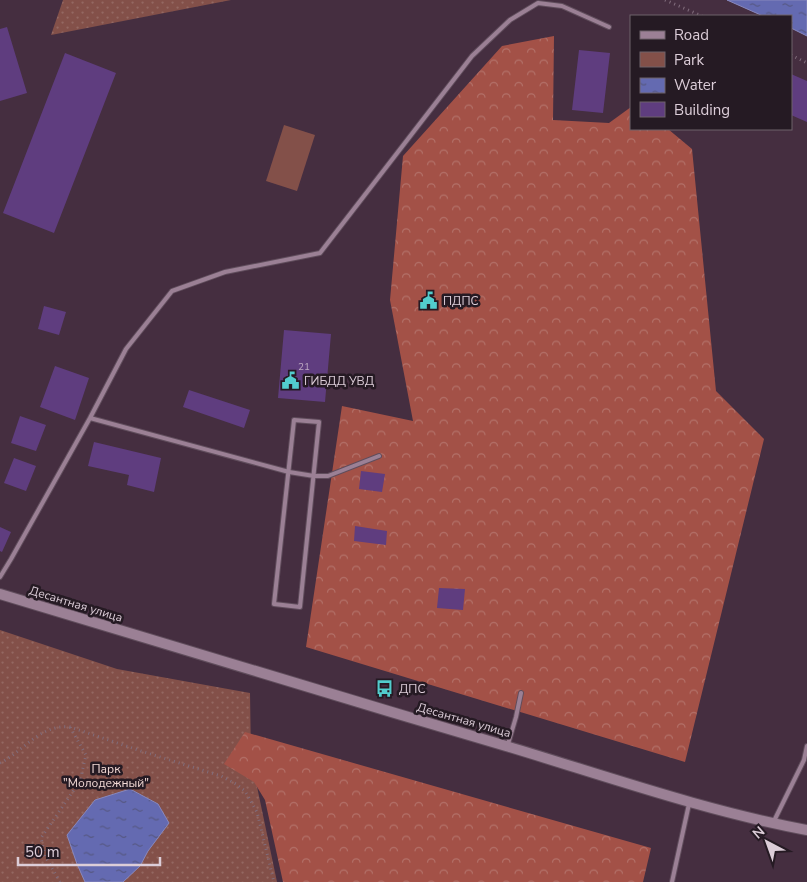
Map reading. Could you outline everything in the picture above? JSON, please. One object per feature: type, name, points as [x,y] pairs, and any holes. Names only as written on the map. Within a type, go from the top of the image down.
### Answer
[{"type":"street","name":"Десантная улица","points":[[0,594],[689,801],[773,824],[807,830]]},
{"type":"lane","points":[[0,577],[21,543],[126,349],[172,291],[225,272],[320,253],[472,56],[510,20],[538,3],[562,6],[609,27]]},
{"type":"lane","points":[[90,418],[288,472],[314,476],[328,476],[380,456]]},
{"type":"lane","points":[[294,420],[319,422],[314,476],[300,607],[274,604],[294,420]]},
{"type":"lane","points":[[508,746],[521,693]]},
{"type":"lane","points":[[773,824],[804,760],[807,746]]},
{"type":"lane","points":[[672,882],[689,801]]},
{"type":"path","points":[[665,0],[700,15]]},
{"type":"path","points":[[792,56],[807,63]]},
{"type":"path","points":[[0,763],[28,742],[60,726],[70,727],[221,776],[245,791],[257,812],[274,882]]},
{"type":"path","points":[[60,882],[45,856],[41,838],[80,781],[86,755],[70,727]]},
{"type":"green space","points":[[63,0],[231,0],[51,35]]},
{"type":"green space","points":[[554,36],[553,120],[609,123],[630,108],[630,130],[669,130],[692,149],[716,391],[764,439],[685,762],[306,647],[342,406],[413,421],[390,300],[403,156],[502,46]]},
{"type":"green space","points":[[284,125],[315,135],[297,191],[266,181]]},
{"type":"green space","name":"Парк \"Молодежный\"","points":[[0,630],[117,669],[250,693],[251,758],[277,882],[0,882]]},
{"type":"green space","points":[[245,732],[651,848],[643,882],[283,882],[265,800],[254,782],[224,764]]},
{"type":"water","points":[[727,0],[807,0],[807,36],[792,28],[792,15],[761,15]]},
{"type":"water","points":[[130,789],[158,804],[169,823],[148,851],[140,866],[123,882],[85,882],[67,835],[95,800]]},
{"type":"building","points":[[7,27],[27,93],[0,101],[0,29]]},
{"type":"building","points":[[579,50],[610,53],[603,113],[572,110]]},
{"type":"building","points":[[65,53],[116,73],[54,233],[3,213]]},
{"type":"building","points":[[792,74],[807,81],[807,122],[792,115]]},
{"type":"building","points":[[44,306],[66,312],[59,335],[38,329]]},
{"type":"building","points":[[284,330],[331,334],[325,402],[278,398]]},
{"type":"building","points":[[55,366],[89,378],[75,420],[40,407]]},
{"type":"building","points":[[189,390],[250,410],[244,428],[183,407]]},
{"type":"building","points":[[20,416],[46,425],[36,451],[11,443]]},
{"type":"building","points":[[94,442],[161,458],[154,492],[127,485],[129,475],[88,466]]},
{"type":"building","points":[[14,458],[36,466],[26,491],[4,483]]},
{"type":"building","points":[[361,471],[385,474],[382,492],[359,489]]},
{"type":"building","points":[[355,526],[387,531],[386,545],[354,541]]},
{"type":"building","points":[[0,527],[11,532],[2,552],[0,551]]},
{"type":"building","points":[[439,588],[465,589],[463,610],[437,608]]},
{"type":"place","name":"ПДПС","points":[[429,301]]},
{"type":"place","name":"ГИБДД УВД","points":[[290,381]]},
{"type":"place","name":"ДПС","points":[[385,689]]}]
